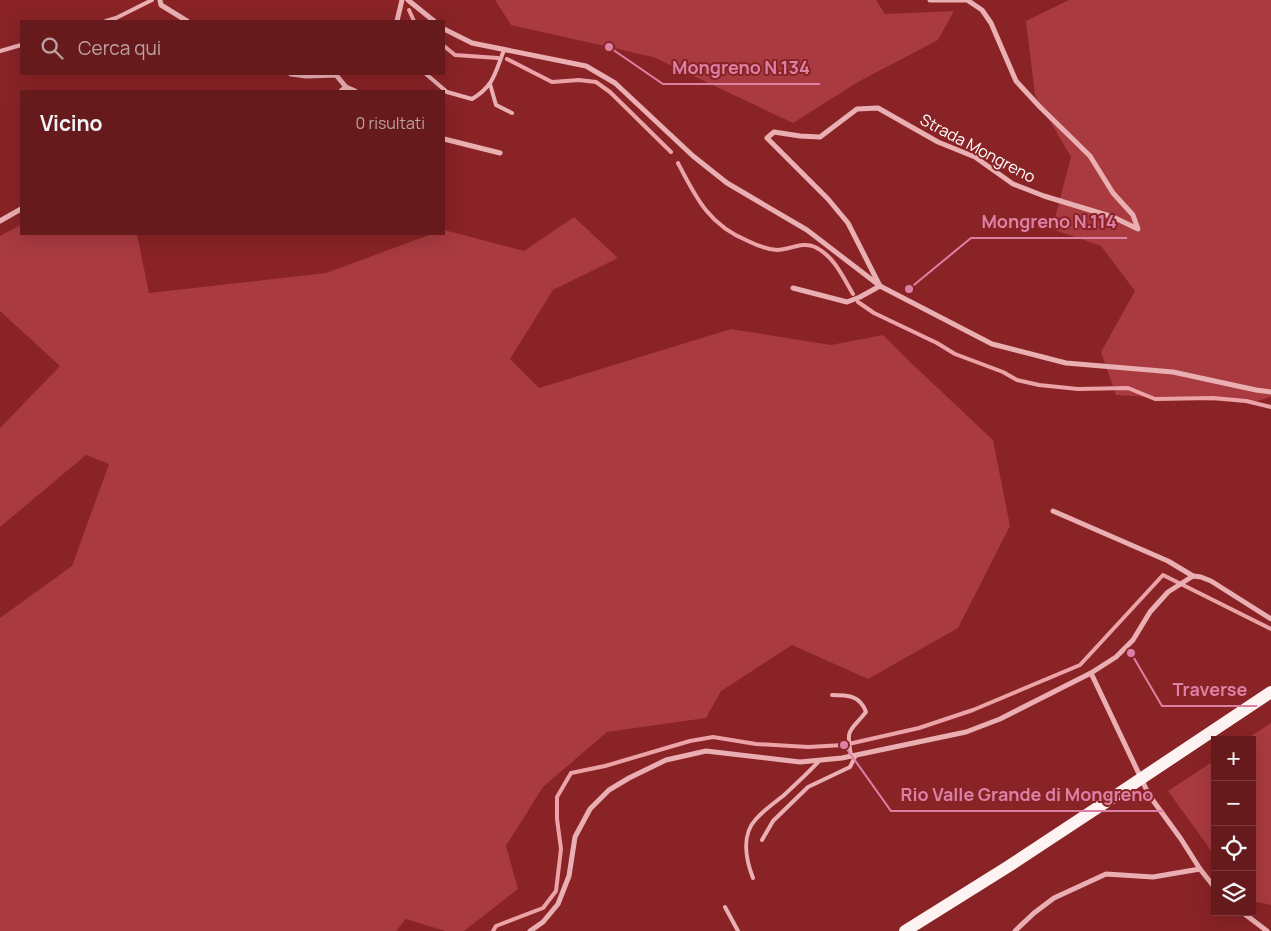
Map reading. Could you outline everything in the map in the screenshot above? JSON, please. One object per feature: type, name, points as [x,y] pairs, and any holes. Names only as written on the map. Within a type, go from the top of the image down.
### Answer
[{"type":"main road","points":[[905,931],[1009,866],[1271,692]]},
{"type":"street","points":[[160,0],[161,5],[185,20]]},
{"type":"street","points":[[397,20],[402,0]]},
{"type":"street","points":[[408,0],[433,20]]},
{"type":"street","name":"Strada Mongreno","points":[[880,286],[848,223],[828,199],[767,138],[774,132],[820,137],[857,109],[878,108],[938,142],[976,157],[1013,184],[1044,196],[1113,217],[1138,229],[1133,215],[1113,193],[1090,156],[1040,108],[1016,81],[991,23],[982,10],[967,0],[930,0]]},
{"type":"street","points":[[445,30],[472,43],[586,66],[615,83],[693,156],[727,183],[807,230],[880,286],[992,344],[1066,363],[1173,372],[1271,392]]},
{"type":"street","points":[[298,75],[321,75]]},
{"type":"street","points":[[337,75],[344,89]]},
{"type":"street","points":[[445,139],[500,154]]},
{"type":"street","points":[[0,221],[20,210]]},
{"type":"street","points":[[793,288],[847,302],[880,286]]},
{"type":"street","points":[[1053,511],[1168,561],[1190,578]]},
{"type":"street","points":[[530,931],[543,922],[558,904],[569,876],[576,837],[590,809],[609,790],[666,760],[706,751],[800,762],[820,760],[966,732],[1000,720],[1091,673],[1116,657],[1133,640],[1150,612],[1168,592],[1190,578],[1201,577],[1211,580],[1271,619]]},
{"type":"street","points":[[1091,673],[1149,795],[1211,883]]},
{"type":"street","points":[[1015,931],[1054,898],[1106,874],[1153,877],[1200,869]]},
{"type":"street","points":[[1247,916],[1267,931]]},
{"type":"lane","points":[[109,20],[152,0]]},
{"type":"lane","points":[[0,51],[20,45]]},
{"type":"lane","points":[[445,90],[472,99],[483,92],[490,84],[504,50]]},
{"type":"lane","points":[[427,75],[445,90]]},
{"type":"lane","points":[[490,84],[496,105],[512,113]]},
{"type":"lane","points":[[762,840],[773,821],[808,786],[850,767],[853,754],[848,738],[850,729],[866,712],[864,704],[848,695],[832,696]]},
{"type":"lane","points":[[753,878],[748,866],[746,850],[748,833],[755,820],[801,781],[820,760]]},
{"type":"lane","points":[[725,907],[738,931]]},
{"type":"shaded area","points":[[495,0],[876,0],[885,14],[954,11],[938,40],[858,82],[793,123],[653,57],[511,25]]},
{"type":"shaded area","points":[[1069,0],[1271,0],[1271,397],[1250,403],[1116,395],[1101,352],[1135,291],[1101,246],[1052,229],[1071,157],[1035,95],[1026,21]]},
{"type":"shaded area","points":[[574,217],[618,258],[553,290],[510,359],[539,388],[731,329],[831,345],[883,335],[993,440],[1010,526],[958,628],[868,679],[792,645],[721,691],[706,718],[607,732],[543,787],[506,846],[518,889],[464,931],[445,931],[406,919],[396,931],[0,931],[0,618],[72,566],[109,464],[86,455],[0,527],[0,428],[60,366],[0,311],[0,236],[20,226],[20,235],[137,235],[149,293],[326,273],[429,235],[445,235],[445,230],[524,251]]},
{"type":"shaded area","points":[[1271,723],[1271,905],[1256,902],[1256,736],[1251,736]]},
{"type":"shaded area","points":[[1211,763],[1211,850],[1168,791]]},
{"type":"waterway","points":[[409,10],[414,20]]},
{"type":"waterway","points":[[445,47],[455,55],[498,58]]},
{"type":"waterway","points":[[507,59],[552,82],[579,80],[596,82],[610,92],[671,152]]},
{"type":"waterway","points":[[678,163],[705,209],[723,227],[752,243],[769,249],[782,250],[801,245],[815,247],[833,261],[853,294]]},
{"type":"waterway","points":[[858,302],[874,313],[937,343],[955,354],[1003,372],[1017,380],[1039,385],[1078,389],[1128,388],[1155,399],[1213,398],[1246,401],[1271,407]]},
{"type":"waterway","points":[[493,931],[496,926],[543,908],[556,891],[561,849],[557,819],[557,797],[571,773],[605,766],[690,741],[713,737],[756,744],[808,747],[844,745],[919,728],[973,710],[1080,665],[1163,575],[1271,629]]},
{"type":"place","name":"Mongreno N.134","points":[[609,47]]},
{"type":"place","name":"Mongreno N.114","points":[[909,289]]},
{"type":"place","name":"Traverse","points":[[1131,653]]},
{"type":"place","name":"Rio Valle Grande di Mongreno","points":[[844,745]]}]
